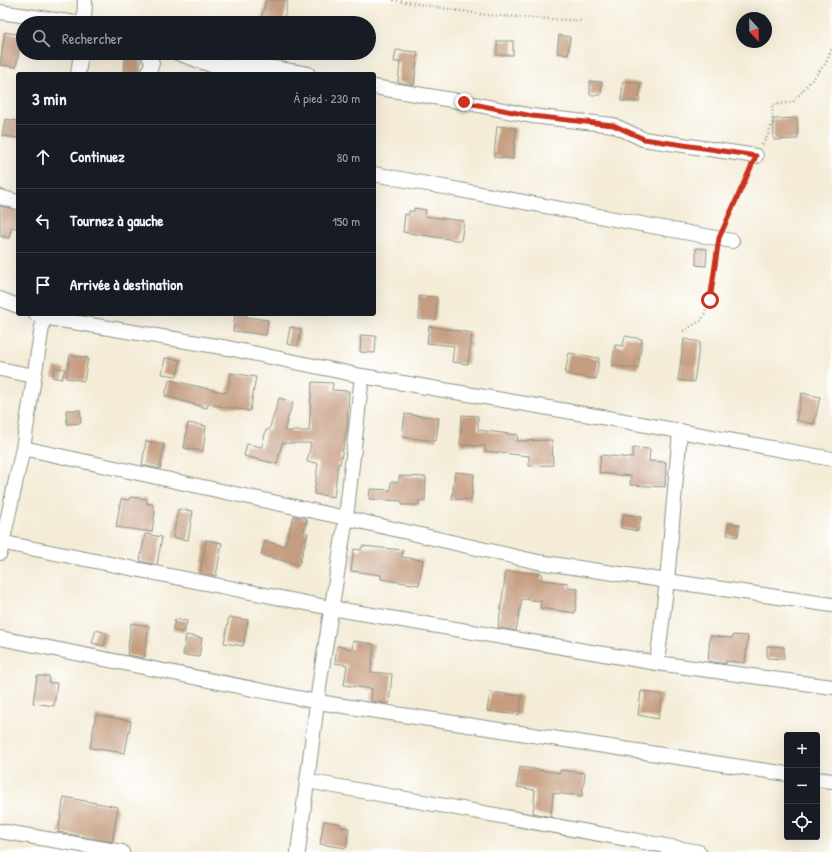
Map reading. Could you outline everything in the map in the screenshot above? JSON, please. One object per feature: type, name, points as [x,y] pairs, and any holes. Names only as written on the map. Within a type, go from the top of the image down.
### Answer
[{"type":"street","points":[[84,0],[84,16]]},
{"type":"street","points":[[0,12],[28,16]]},
{"type":"street","points":[[78,72],[80,60]]},
{"type":"street","points":[[149,72],[152,64],[151,60]]},
{"type":"street","points":[[197,60],[214,66],[262,66],[296,72]]},
{"type":"street","points":[[376,87],[464,102],[532,116],[613,125],[644,139],[756,156]]},
{"type":"street","points":[[376,174],[725,239]]},
{"type":"street","points":[[0,197],[16,201]]},
{"type":"street","points":[[0,299],[16,305]]},
{"type":"street","points":[[41,316],[34,376],[23,448],[0,546],[331,608],[657,663],[832,687]]},
{"type":"street","points":[[47,316],[228,348],[362,376],[832,459]]},
{"type":"street","points":[[0,369],[34,376]]},
{"type":"street","points":[[298,852],[331,608],[346,518],[362,376]]},
{"type":"street","points":[[657,663],[667,581],[680,431]]},
{"type":"street","points":[[23,448],[346,518],[538,562],[832,605]]},
{"type":"street","points":[[0,638],[318,702],[784,774]]},
{"type":"street","points":[[820,779],[832,781]]},
{"type":"street","points":[[307,780],[699,852]]},
{"type":"street","points":[[0,832],[122,852]]},
{"type":"path","points":[[393,0],[486,15],[583,21]]},
{"type":"path","points":[[683,331],[702,320],[705,314],[710,300],[725,239],[756,156],[771,131],[773,119],[772,105],[793,102],[826,63],[832,48]]},
{"type":"building","points":[[266,0],[288,0],[285,16],[262,16]]},
{"type":"building","points":[[5,32],[16,34],[16,60],[17,60],[16,67],[0,65]]},
{"type":"building","points":[[559,35],[570,37],[568,55],[557,53]]},
{"type":"building","points":[[497,41],[513,41],[513,55],[497,55]]},
{"type":"building","points":[[396,50],[418,52],[414,85],[398,82],[400,62],[394,62]]},
{"type":"building","points":[[125,60],[141,60],[139,72],[123,72]]},
{"type":"building","points":[[590,81],[602,82],[601,95],[590,95]]},
{"type":"building","points":[[623,81],[641,83],[639,102],[621,101]]},
{"type":"building","points":[[797,118],[798,139],[774,140],[773,119]]},
{"type":"building","points":[[5,119],[16,121],[16,138],[2,136]]},
{"type":"building","points":[[497,126],[516,128],[513,159],[494,157]]},
{"type":"building","points":[[0,206],[16,210],[16,228],[12,227],[9,238],[0,236]]},
{"type":"building","points":[[414,208],[426,210],[425,216],[464,221],[461,241],[403,232],[405,214],[409,215],[409,211],[414,211]]},
{"type":"building","points":[[696,248],[707,249],[706,266],[696,265]]},
{"type":"building","points":[[419,296],[437,297],[436,320],[419,319]]},
{"type":"building","points":[[235,316],[246,316],[268,320],[266,335],[233,331]]},
{"type":"building","points":[[429,326],[472,333],[468,364],[452,362],[454,346],[427,343]]},
{"type":"building","points":[[290,327],[301,329],[298,346],[287,344]]},
{"type":"building","points":[[361,335],[376,336],[375,353],[360,352]]},
{"type":"building","points":[[625,336],[642,339],[638,369],[612,365],[615,345],[623,346]]},
{"type":"building","points":[[684,339],[700,342],[694,382],[678,380]]},
{"type":"building","points":[[569,353],[599,358],[596,379],[565,374]]},
{"type":"building","points":[[70,355],[88,358],[84,381],[66,378]]},
{"type":"building","points":[[165,358],[180,360],[177,376],[162,374]]},
{"type":"building","points":[[55,367],[65,369],[62,379],[52,377]]},
{"type":"building","points":[[231,373],[256,377],[250,411],[208,404],[207,408],[165,396],[169,380],[227,393]]},
{"type":"building","points":[[312,382],[333,383],[332,390],[349,391],[347,427],[340,464],[338,464],[334,497],[314,494],[318,463],[307,462],[311,443],[282,443],[277,464],[244,456],[247,444],[262,447],[266,430],[269,430],[279,398],[293,402],[284,431],[309,431]]},
{"type":"building","points":[[802,393],[820,397],[814,424],[796,420]]},
{"type":"building","points":[[66,410],[80,410],[81,423],[67,424]]},
{"type":"building","points":[[405,414],[439,418],[436,441],[402,437]]},
{"type":"building","points":[[462,415],[478,416],[478,430],[518,435],[517,441],[552,440],[553,465],[529,466],[529,456],[484,451],[485,446],[460,445]]},
{"type":"building","points":[[188,423],[206,426],[203,451],[184,448]]},
{"type":"building","points":[[146,441],[164,444],[160,469],[142,465]]},
{"type":"building","points":[[633,448],[650,449],[649,461],[666,462],[665,487],[630,485],[631,476],[599,473],[601,455],[632,458]]},
{"type":"building","points":[[455,472],[474,474],[471,500],[452,499]]},
{"type":"building","points":[[399,476],[426,477],[425,501],[418,501],[420,505],[402,505],[402,501],[369,499],[370,489],[391,490],[391,482],[399,482]]},
{"type":"building","points":[[130,497],[147,499],[147,504],[152,504],[155,512],[152,532],[116,527],[121,499],[129,500]]},
{"type":"building","points":[[178,509],[193,511],[188,540],[173,538]]},
{"type":"building","points":[[624,514],[641,517],[638,531],[621,528]]},
{"type":"building","points":[[294,516],[307,519],[304,532],[308,533],[299,565],[261,555],[265,541],[284,546]]},
{"type":"building","points":[[729,523],[740,525],[737,537],[727,535]]},
{"type":"building","points":[[145,534],[162,537],[157,565],[140,561]]},
{"type":"building","points":[[206,540],[222,543],[216,576],[200,573]]},
{"type":"building","points":[[362,546],[403,550],[402,557],[423,560],[419,585],[381,579],[381,575],[351,571],[354,549],[361,550]]},
{"type":"building","points":[[506,571],[542,574],[541,580],[568,583],[568,588],[578,589],[575,613],[540,608],[541,601],[522,599],[516,631],[498,628]]},
{"type":"building","points":[[229,617],[248,620],[243,646],[224,643]]},
{"type":"building","points":[[175,619],[187,621],[184,633],[173,630]]},
{"type":"building","points":[[131,623],[149,626],[144,658],[127,655]]},
{"type":"building","points":[[96,630],[107,633],[104,646],[92,643]]},
{"type":"building","points":[[186,635],[202,638],[199,657],[183,655]]},
{"type":"building","points":[[733,635],[748,636],[745,663],[726,661],[726,664],[708,661],[710,636],[732,638]]},
{"type":"building","points":[[353,641],[374,644],[371,672],[392,674],[389,704],[371,701],[372,689],[344,685],[347,665],[335,663],[337,646],[352,649]]},
{"type":"building","points":[[767,646],[784,647],[784,659],[767,658]]},
{"type":"building","points":[[37,676],[49,676],[49,683],[57,683],[54,706],[33,703]]},
{"type":"building","points":[[641,691],[663,695],[658,719],[638,715]]},
{"type":"building","points":[[490,692],[522,696],[519,715],[487,711]]},
{"type":"building","points":[[96,715],[131,721],[125,753],[90,748]]},
{"type":"building","points":[[520,767],[560,773],[560,770],[585,773],[582,796],[553,793],[551,817],[533,813],[535,790],[517,787]]},
{"type":"building","points":[[64,797],[118,807],[112,842],[58,832]]},
{"type":"building","points":[[324,821],[341,824],[341,827],[349,828],[346,848],[320,844]]},
{"type":"route","points":[[464,102],[532,116],[613,125],[644,139],[756,156],[719,238],[710,300]]}]
